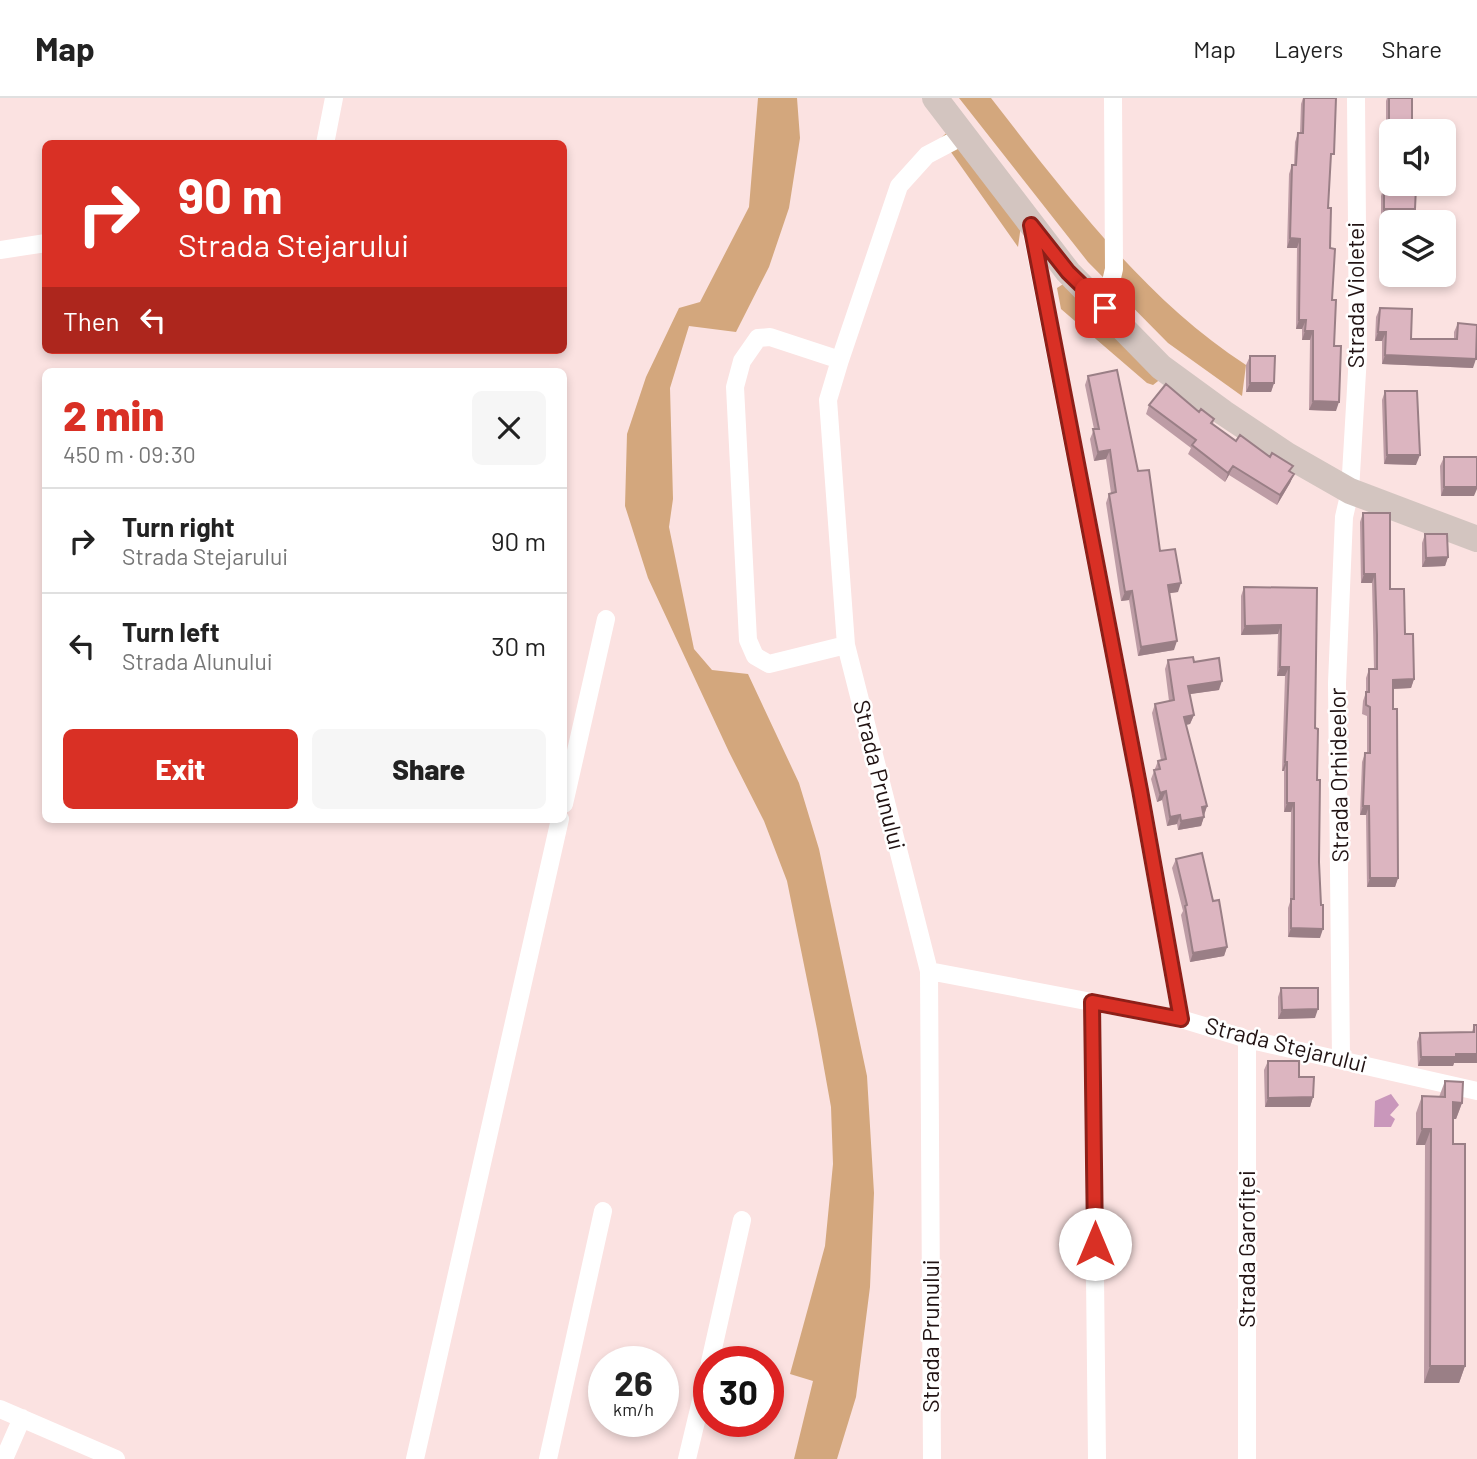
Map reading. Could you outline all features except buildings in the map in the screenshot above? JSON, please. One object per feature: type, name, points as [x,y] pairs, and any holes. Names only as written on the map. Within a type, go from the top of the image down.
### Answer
[{"type":"street","points":[[326,140],[334,98]]},
{"type":"street","points":[[936,98],[1068,272],[1161,367],[1287,455],[1350,491],[1477,539]]},
{"type":"street","points":[[1105,308],[1114,270],[1113,98]]},
{"type":"street","name":"Strada Violetei","points":[[1350,491],[1358,355],[1356,98]]},
{"type":"street","name":"Strada Prunului","points":[[932,1459],[929,971],[846,645],[828,400],[899,186],[927,155],[965,135]]},
{"type":"street","points":[[1031,225],[1138,776],[1181,1019]]},
{"type":"street","points":[[0,250],[42,244]]},
{"type":"street","points":[[840,360],[770,337],[758,338],[742,361],[736,387],[748,640],[755,656],[769,664],[846,645]]},
{"type":"street","name":"Strada Orhideelor","points":[[1341,1059],[1337,683],[1344,517],[1350,491]]},
{"type":"street","points":[[567,791],[606,619]]},
{"type":"street","points":[[415,1459],[559,823]]},
{"type":"street","name":"Strada Stejarului","points":[[929,971],[1181,1019],[1247,1039],[1477,1091]]},
{"type":"street","points":[[1092,1002],[1097,1459]]},
{"type":"street","name":"Strada Garofiței","points":[[1247,1039],[1247,1459]]},
{"type":"street","points":[[548,1459],[603,1211]]},
{"type":"street","points":[[714,1346],[742,1220]]},
{"type":"street","points":[[0,1409],[116,1459]]},
{"type":"street","points":[[4,1459],[22,1418]]},
{"type":"street","points":[[687,1459],[693,1434]]},
{"type":"shaded area","points":[[758,98],[797,98],[800,138],[789,208],[769,267],[736,332],[689,326],[670,388],[673,499],[669,527],[694,649],[712,670],[748,674],[799,783],[819,849],[867,1076],[874,1193],[870,1287],[856,1397],[837,1459],[794,1459],[813,1381],[790,1374],[825,1246],[833,1164],[831,1107],[787,881],[764,821],[648,578],[625,506],[627,434],[646,377],[679,308],[700,302],[749,207]]},
{"type":"shaded area","points":[[959,98],[991,98],[1077,207],[1140,277],[1174,309],[1246,365],[1242,396],[1168,343],[1088,262]]},
{"type":"shaded area","points":[[957,123],[1022,218],[1018,247],[941,138]]},
{"type":"shaded area","points":[[1068,281],[1162,378],[1153,385],[1147,383],[1061,309],[1057,288]]},
{"type":"shaded area","points":[[1391,1094],[1399,1105],[1390,1115],[1395,1119],[1391,1127],[1374,1127],[1375,1101]]},
{"type":"route","points":[[1095,1244],[1092,1002],[1181,1019],[1140,790],[1031,225],[1068,272],[1105,308]]}]
